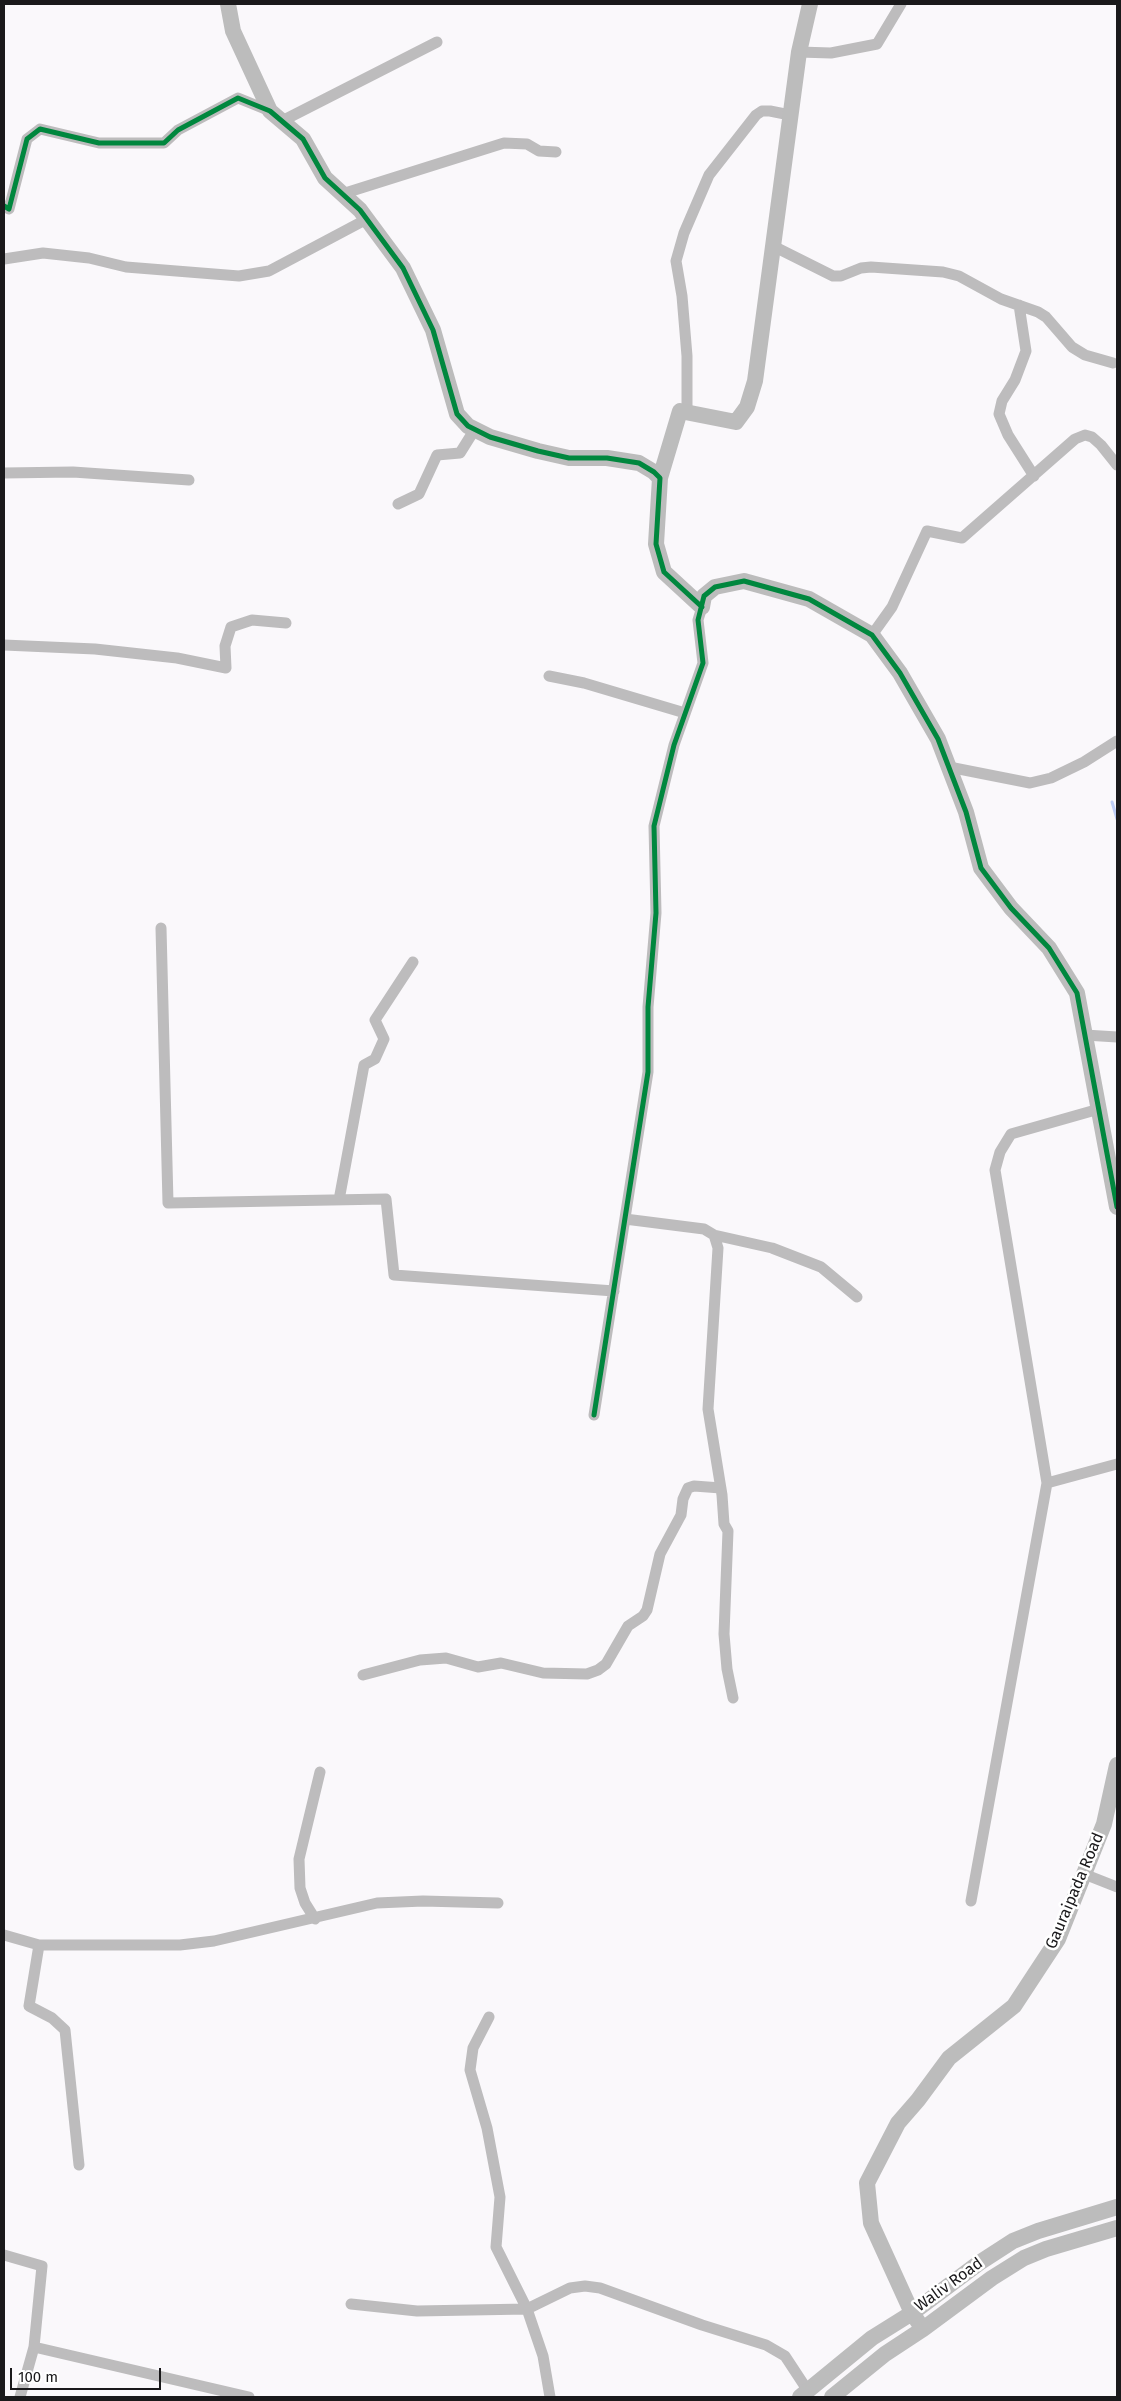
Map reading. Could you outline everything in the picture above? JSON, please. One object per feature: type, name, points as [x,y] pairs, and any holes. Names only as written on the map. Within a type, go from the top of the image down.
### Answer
[{"type":"street","points":[[228,4],[233,31],[276,116]]},
{"type":"street","points":[[702,607],[664,572],[656,544],[660,478],[680,411],[736,422],[747,408],[755,382],[799,52],[810,4]]},
{"type":"street","points":[[799,52],[831,53],[877,44],[901,4]]},
{"type":"street","points":[[276,116],[437,42]]},
{"type":"street","points":[[4,206],[9,209],[28,139],[40,129],[99,143],[164,143],[178,130],[238,98],[276,116],[303,139],[325,178],[360,210],[403,268],[433,330],[457,414],[468,426],[490,436],[538,451],[570,458],[606,458],[639,463],[660,478]]},
{"type":"street","points":[[687,412],[687,356],[682,296],[676,260],[684,233],[709,175],[756,115],[762,111],[770,111],[790,116]]},
{"type":"street","points":[[342,194],[504,143],[527,144],[539,151],[556,152]]},
{"type":"street","points":[[4,259],[43,253],[89,258],[126,267],[240,276],[269,271],[367,219]]},
{"type":"street","points":[[773,246],[833,276],[871,267],[943,272],[959,276],[1001,299],[1046,317],[1072,347],[1085,355],[1113,363]]},
{"type":"street","points":[[1018,306],[1026,351],[1015,380],[1002,401],[1000,414],[1008,435],[1034,476]]},
{"type":"street","points":[[398,504],[419,494],[437,455],[460,453],[475,429]]},
{"type":"street","points":[[872,635],[892,607],[927,531],[962,538],[1075,439],[1085,435],[1092,437],[1101,445],[1117,465]]},
{"type":"street","points":[[4,473],[72,472],[189,480]]},
{"type":"street","points":[[594,1415],[648,1072],[648,1007],[656,912],[654,826],[674,745],[703,663],[698,620],[704,596],[715,587],[744,581],[809,599],[872,635],[900,672],[938,739],[966,812],[981,868],[1011,908],[1050,948],[1077,993],[1117,1206]]},
{"type":"street","points":[[4,645],[95,649],[177,658],[226,668],[225,646],[231,627],[252,620],[286,623]]},
{"type":"street","points":[[549,676],[584,683],[685,713]]},
{"type":"street","points":[[948,767],[1030,783],[1051,778],[1090,759],[1117,741]]},
{"type":"street","points":[[162,928],[168,1203],[386,1199],[394,1275],[614,1291]]},
{"type":"street","points":[[338,1200],[364,1065],[375,1059],[384,1039],[375,1020],[413,962]]},
{"type":"street","points":[[1085,1035],[1117,1037]]},
{"type":"street","points":[[971,1900],[1047,1483],[995,1170],[1000,1152],[1011,1134],[1099,1109]]},
{"type":"street","points":[[625,1219],[704,1229],[714,1235],[772,1248],[821,1267],[857,1296]]},
{"type":"street","points":[[714,1235],[718,1248],[708,1409],[721,1488],[724,1524],[728,1531],[724,1634],[727,1669],[733,1698]]},
{"type":"street","points":[[1047,1483],[1117,1464]]},
{"type":"street","points":[[363,1675],[420,1660],[446,1658],[478,1667],[500,1663],[543,1672],[587,1674],[598,1670],[606,1664],[628,1626],[643,1616],[647,1610],[660,1554],[681,1516],[683,1499],[688,1488],[694,1486],[721,1488]]},
{"type":"street","name":"Gauraipada Road","points":[[923,2329],[912,2313],[871,2223],[867,2183],[898,2123],[918,2100],[949,2058],[1014,2006],[1058,1939],[1104,1824],[1117,1765]]},
{"type":"street","points":[[315,1918],[305,1904],[300,1888],[300,1860],[320,1772]]},
{"type":"street","points":[[1084,1874],[1117,1887]]},
{"type":"street","points":[[4,1935],[39,1945],[180,1945],[214,1941],[377,1903],[423,1901],[498,1903]]},
{"type":"street","points":[[39,1945],[29,2006],[52,2018],[65,2030],[79,2165]]},
{"type":"street","points":[[489,2017],[473,2048],[470,2058],[470,2070],[487,2128],[500,2197],[496,2247],[527,2309],[543,2356],[550,2397]]},
{"type":"street","name":"Waliv Road","points":[[804,2394],[872,2338],[912,2313],[979,2263],[1013,2241],[1038,2231],[1117,2207]]},
{"type":"street","name":"Waliv Road","points":[[832,2397],[885,2354],[923,2329],[992,2278],[1024,2258],[1046,2249],[1117,2228]]},
{"type":"street","points":[[4,2255],[42,2266],[34,2347],[20,2397]]},
{"type":"street","points":[[351,2304],[418,2310],[527,2309],[570,2288],[585,2286],[600,2288],[702,2325],[766,2345],[785,2356],[804,2394]]},
{"type":"street","points":[[34,2347],[249,2397]]},
{"type":"waterway","points":[[1112,802],[1117,819]]},
{"type":"cycle path","points":[[4,206],[9,209],[27,139],[40,129],[99,143],[164,143],[178,130],[238,98],[270,111],[303,139],[325,178],[360,210],[403,268],[433,330],[457,414],[468,426],[490,437],[569,458],[607,458],[639,463],[654,472],[660,478],[656,544],[664,572],[702,607]]},
{"type":"cycle path","points":[[594,1415],[648,1072],[648,1007],[656,913],[654,826],[674,745],[703,663],[698,620],[704,596],[715,587],[744,581],[809,599],[872,635],[900,673],[938,739],[966,812],[981,868],[1011,908],[1049,948],[1077,993],[1117,1207]]}]
